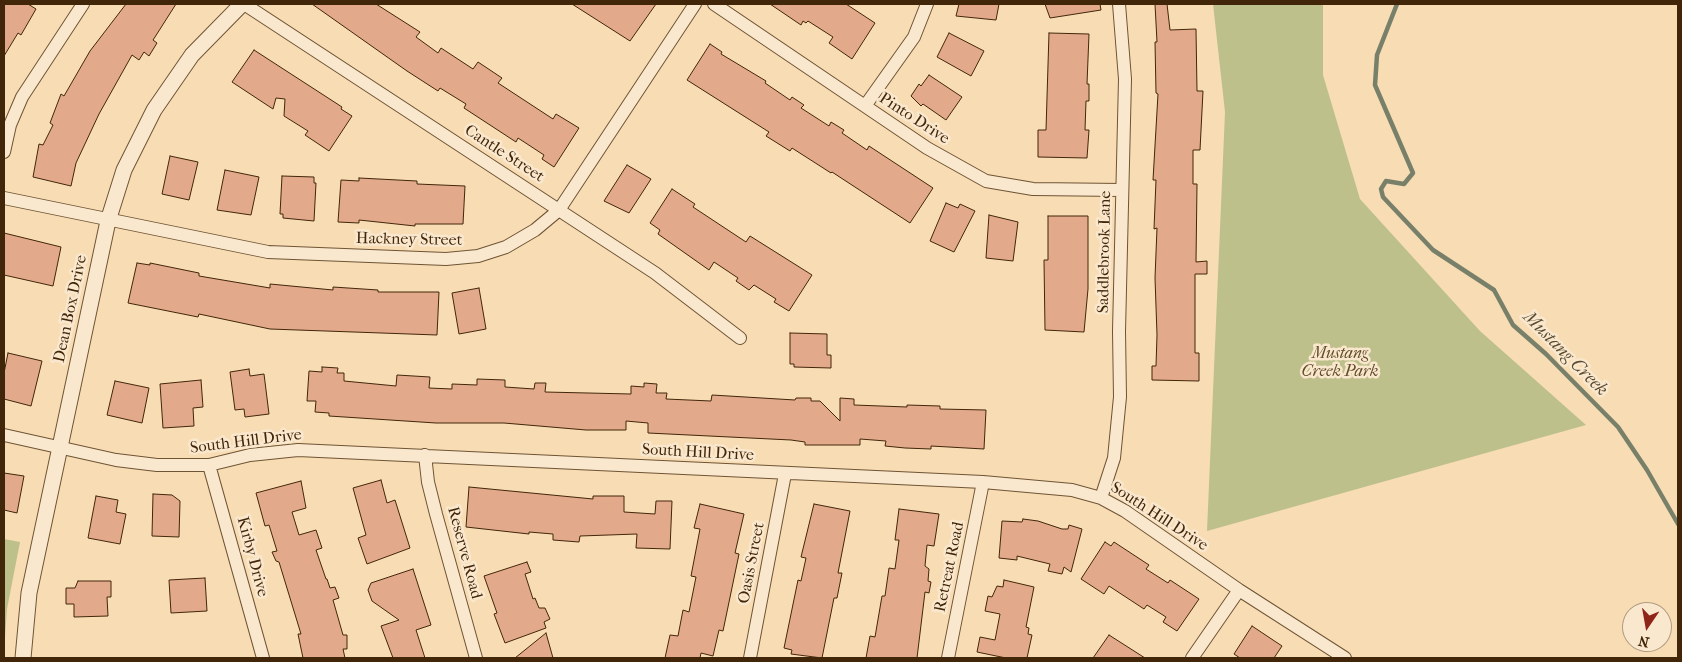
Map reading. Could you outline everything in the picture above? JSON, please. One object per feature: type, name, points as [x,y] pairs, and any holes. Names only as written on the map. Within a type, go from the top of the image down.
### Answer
[{"type":"street","points":[[4,152],[10,125],[22,97],[83,4]]},
{"type":"street","name":"Cantle Street","points":[[243,4],[655,273],[740,338]]},
{"type":"street","name":"Dean Box Drive","points":[[23,658],[29,593],[108,220],[124,170],[154,110],[192,55],[243,4]]},
{"type":"street","name":"Hackney Street","points":[[4,198],[268,252],[446,259],[478,256],[506,247],[535,230],[559,210],[695,4]]},
{"type":"street","name":"Pinto Drive","points":[[714,4],[927,148],[986,181],[1033,189],[1122,190]]},
{"type":"street","points":[[865,106],[914,36],[927,4]]},
{"type":"street","name":"Saddlebrook Lane","points":[[1101,498],[1114,458],[1119,424],[1125,79],[1119,4]]},
{"type":"street","name":"South Hill Drive","points":[[4,435],[138,463],[209,465],[283,450],[983,482],[1072,490],[1101,498],[1125,511],[1239,590],[1345,658]]},
{"type":"street","name":"Reserve Road","points":[[425,455],[428,482],[436,514],[476,658]]},
{"type":"street","name":"Kirby Drive","points":[[209,465],[263,658]]},
{"type":"street","name":"Oasis Street","points":[[750,658],[785,474]]},
{"type":"street","name":"Retreat Road","points":[[948,658],[983,482]]},
{"type":"street","points":[[1192,658],[1239,590]]},
{"type":"green space","name":"Mustang Creek Park","points":[[1213,4],[1323,4],[1323,75],[1360,199],[1480,331],[1586,425],[1207,531],[1225,112]]},
{"type":"green space","points":[[4,539],[20,542],[7,609],[4,651]]},
{"type":"building","points":[[4,4],[28,4],[36,9],[21,35],[18,33],[4,56]]},
{"type":"building","points":[[126,4],[176,4],[153,40],[157,43],[149,56],[144,52],[139,60],[132,55],[99,114],[76,163],[71,186],[33,177],[39,144],[43,145],[53,125],[50,123],[61,94],[64,96],[90,51]]},
{"type":"building","points":[[312,4],[376,4],[420,32],[416,37],[438,53],[441,48],[473,69],[478,62],[502,78],[498,83],[553,119],[556,114],[579,128],[554,167],[542,159],[544,155],[518,138],[516,142],[464,108],[466,104],[440,88],[438,91],[407,71]]},
{"type":"building","points":[[572,4],[656,4],[630,41]]},
{"type":"building","points":[[770,4],[846,4],[875,23],[852,59],[829,43],[833,37],[808,21],[806,23],[803,21],[801,25]]},
{"type":"building","points":[[959,4],[999,4],[996,20],[956,16]]},
{"type":"building","points":[[1045,4],[1100,4],[1101,10],[1050,18]]},
{"type":"building","points":[[1155,4],[1167,4],[1170,30],[1196,29],[1197,91],[1203,91],[1200,150],[1193,150],[1193,184],[1197,184],[1196,262],[1207,261],[1207,274],[1195,274],[1195,353],[1199,353],[1199,381],[1152,380],[1152,366],[1156,366],[1157,335],[1155,278],[1157,228],[1154,229],[1156,180],[1153,180],[1158,94],[1156,93],[1155,42],[1157,42]]},
{"type":"building","points":[[949,33],[984,51],[971,76],[937,57]]},
{"type":"building","points":[[1049,33],[1089,34],[1087,84],[1089,84],[1089,101],[1086,101],[1085,130],[1089,130],[1087,158],[1038,157],[1038,130],[1046,130]]},
{"type":"building","points":[[710,44],[722,52],[721,54],[766,81],[765,83],[790,100],[792,97],[804,105],[801,108],[829,126],[831,122],[844,130],[842,133],[867,150],[869,146],[933,188],[910,223],[832,172],[792,148],[790,151],[766,136],[769,132],[687,80]]},
{"type":"building","points":[[254,50],[342,107],[341,109],[352,116],[329,151],[305,135],[308,131],[284,116],[285,99],[276,98],[273,109],[232,82]]},
{"type":"building","points":[[929,75],[962,97],[946,120],[923,104],[921,106],[911,96],[919,84],[921,86]]},
{"type":"building","points":[[170,156],[198,162],[189,200],[162,194]]},
{"type":"building","points":[[627,165],[651,179],[629,213],[604,201]]},
{"type":"building","points":[[225,170],[259,177],[251,215],[217,210]]},
{"type":"building","points":[[282,176],[314,177],[314,183],[316,183],[314,221],[283,218],[283,214],[280,214]]},
{"type":"building","points":[[359,178],[417,181],[417,184],[465,186],[463,224],[415,224],[415,226],[359,220],[359,223],[338,222],[341,180],[359,181]]},
{"type":"building","points":[[672,189],[695,204],[693,207],[746,242],[750,236],[812,275],[789,311],[774,302],[776,299],[754,285],[749,290],[736,281],[738,278],[714,262],[709,270],[658,234],[660,230],[650,223]]},
{"type":"building","points":[[946,203],[958,208],[960,204],[975,211],[954,252],[930,241]]},
{"type":"building","points":[[989,215],[1018,222],[1013,261],[986,258]]},
{"type":"building","points":[[1048,216],[1088,216],[1088,289],[1084,332],[1045,330],[1044,260],[1048,260]]},
{"type":"building","points":[[4,233],[61,247],[53,286],[4,275]]},
{"type":"building","points":[[137,263],[150,265],[150,263],[199,273],[199,276],[270,288],[270,284],[333,290],[333,287],[378,290],[378,292],[439,292],[437,335],[270,329],[199,314],[198,317],[128,303]]},
{"type":"building","points":[[479,288],[486,329],[459,334],[452,293]]},
{"type":"building","points":[[790,333],[827,334],[827,355],[831,355],[831,368],[794,367],[794,364],[790,364]]},
{"type":"building","points":[[8,353],[42,361],[31,406],[4,399],[4,373]]},
{"type":"building","points":[[322,367],[338,368],[337,373],[344,373],[344,381],[396,386],[397,375],[430,377],[429,388],[452,389],[452,384],[477,385],[477,379],[505,380],[505,387],[534,389],[535,383],[546,383],[545,392],[631,394],[631,386],[644,387],[644,383],[657,384],[656,393],[667,393],[666,399],[711,401],[712,395],[795,400],[796,398],[811,398],[811,401],[820,401],[840,421],[840,398],[854,399],[854,405],[940,406],[940,409],[986,410],[984,449],[931,446],[931,449],[905,448],[885,446],[886,441],[860,439],[860,445],[805,445],[805,442],[791,440],[648,433],[648,423],[626,421],[626,430],[586,430],[504,423],[436,423],[329,416],[329,413],[315,412],[316,401],[307,401],[309,371],[322,372]]},
{"type":"building","points":[[249,369],[250,376],[264,374],[269,414],[245,417],[244,409],[235,410],[230,372]]},
{"type":"building","points":[[201,380],[203,407],[193,408],[194,426],[163,428],[160,384]]},
{"type":"building","points":[[115,381],[149,388],[142,423],[107,415]]},
{"type":"building","points":[[4,473],[24,476],[17,513],[4,510]]},
{"type":"building","points":[[381,480],[387,503],[395,500],[410,548],[367,564],[358,538],[366,535],[353,488]]},
{"type":"building","points":[[301,481],[306,508],[292,512],[299,535],[316,530],[322,548],[316,550],[330,588],[335,587],[339,598],[333,600],[343,635],[347,635],[347,649],[343,649],[345,658],[303,658],[298,634],[301,634],[279,562],[276,561],[272,552],[277,551],[269,525],[265,526],[256,493]]},
{"type":"building","points":[[469,487],[593,499],[593,496],[624,496],[624,512],[655,514],[656,501],[672,501],[670,549],[636,548],[637,534],[580,536],[579,542],[553,540],[553,534],[529,532],[529,534],[466,527]]},
{"type":"building","points":[[153,494],[172,495],[180,501],[179,537],[152,536]]},
{"type":"building","points":[[96,496],[118,500],[116,512],[126,514],[120,544],[88,538]]},
{"type":"building","points":[[700,504],[744,514],[735,553],[739,554],[723,631],[719,630],[713,656],[701,653],[700,658],[665,658],[670,635],[678,636],[683,610],[689,612],[696,577],[691,576],[700,529],[694,528]]},
{"type":"building","points":[[814,504],[850,511],[838,573],[842,573],[837,598],[834,598],[822,658],[791,654],[792,650],[784,648],[798,580],[801,581],[806,558],[801,557]]},
{"type":"building","points":[[899,509],[939,514],[934,546],[927,545],[925,566],[929,569],[928,581],[931,582],[929,593],[925,592],[917,658],[866,658],[870,636],[875,637],[882,596],[885,596],[889,568],[895,569],[899,540],[895,540]]},
{"type":"building","points":[[1023,519],[1038,521],[1062,529],[1068,529],[1069,525],[1082,529],[1071,572],[1064,567],[1062,574],[1048,571],[1050,564],[1017,556],[1017,560],[999,558],[1002,521],[1022,522]]},
{"type":"building","points":[[1105,542],[1111,546],[1114,542],[1149,565],[1146,569],[1168,583],[1170,580],[1199,599],[1177,631],[1163,622],[1166,617],[1147,605],[1144,609],[1109,586],[1104,594],[1081,579]]},
{"type":"building","points":[[527,562],[531,572],[525,574],[533,599],[535,598],[539,608],[545,608],[550,619],[544,622],[546,628],[505,643],[494,614],[497,613],[484,576]]},
{"type":"building","points":[[413,569],[431,625],[416,630],[425,658],[393,658],[381,626],[399,620],[372,601],[368,590],[371,583]]},
{"type":"building","points":[[205,578],[207,611],[171,613],[169,580]]},
{"type":"building","points":[[1004,580],[1034,587],[1026,627],[1029,628],[1028,634],[1032,635],[1027,658],[1006,658],[977,652],[980,637],[995,640],[1000,614],[985,611],[988,596],[992,597],[997,586],[1003,587]]},
{"type":"building","points":[[78,581],[111,581],[111,597],[107,597],[108,616],[74,617],[74,604],[66,604],[66,588],[75,588]]},
{"type":"building","points":[[1252,626],[1282,646],[1274,658],[1240,658],[1234,654]]},
{"type":"building","points":[[546,633],[553,658],[515,658]]},
{"type":"building","points":[[1109,635],[1145,658],[1093,658]]},
{"type":"waterway","name":"Mustang Creek","points":[[1397,4],[1377,55],[1375,85],[1413,173],[1404,184],[1386,181],[1381,189],[1383,197],[1433,250],[1494,290],[1513,325],[1546,354],[1618,427],[1647,470],[1678,524]]}]
